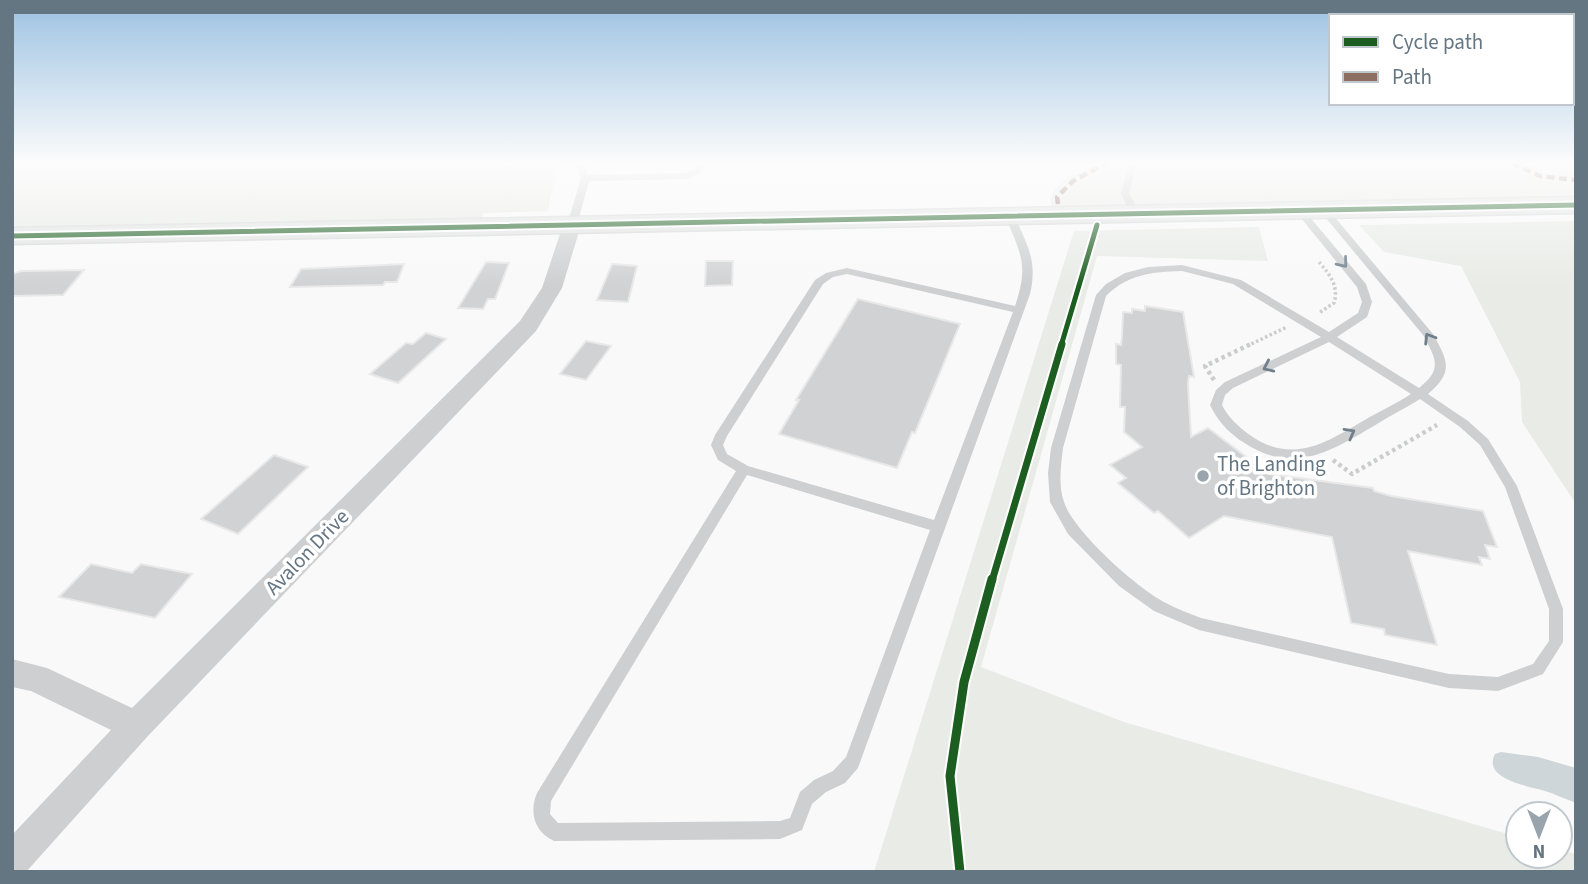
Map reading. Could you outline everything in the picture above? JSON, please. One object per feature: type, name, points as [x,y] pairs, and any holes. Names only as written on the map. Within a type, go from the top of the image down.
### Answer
[{"type":"street","points":[[12,236],[1576,205]]},
{"type":"street","name":"Avalon Drive","points":[[12,861],[136,726],[528,326],[552,288],[572,225]]},
{"type":"street","points":[[12,673],[36,678],[136,726]]},
{"type":"lane","points":[[572,225],[578,204]]},
{"type":"lane","points":[[1130,204],[1135,214]]},
{"type":"lane","points":[[1312,211],[1428,334],[1441,359],[1440,376],[1420,394],[1319,451],[1299,456],[1275,454],[1255,445],[1222,418],[1216,405],[1220,393],[1229,385],[1330,337],[1363,315],[1367,302],[1362,286],[1312,211]]},
{"type":"lane","points":[[744,469],[543,799],[541,817],[554,832],[780,830],[796,824],[806,798],[820,786],[839,777],[852,762],[1031,276],[1030,264],[1010,216]]},
{"type":"lane","points":[[1152,268],[1182,268],[1207,273],[1246,287],[1330,337],[1464,424],[1483,442],[1511,486],[1556,609],[1556,642],[1538,668],[1498,684],[1449,681],[1199,624],[1160,607],[1125,582],[1073,530],[1057,502],[1054,473],[1058,448],[1101,295],[1113,281],[1128,273],[1152,268]]},
{"type":"lane","points":[[939,527],[744,469],[722,457],[718,445],[721,435],[819,282],[830,275],[847,271],[1019,310]]},
{"type":"path","points":[[1312,316],[1334,303],[1337,292],[1331,277],[1316,259]]},
{"type":"path","points":[[1208,386],[1214,380],[1205,366],[1295,324]]},
{"type":"path","points":[[1324,463],[1333,460],[1352,474],[1437,425]]},
{"type":"shaded area","points":[[12,204],[549,204],[548,211],[484,213],[481,219],[12,227]]},
{"type":"shaded area","points":[[1052,204],[1248,204],[1052,208]]},
{"type":"shaded area","points":[[1576,221],[1576,504],[1522,422],[1520,382],[1461,266],[1384,252],[1359,225]]},
{"type":"shaded area","points":[[1259,227],[1268,261],[1097,256],[981,667],[1124,722],[1504,833],[1504,870],[1574,870],[1574,854],[1576,872],[874,872],[1074,231]]},
{"type":"shaded area","points":[[1501,752],[1538,757],[1576,768],[1576,803],[1574,800],[1509,780],[1495,770],[1495,754]]},
{"type":"building","points":[[706,261],[733,261],[732,285],[705,286]]},
{"type":"building","points":[[486,262],[509,263],[495,299],[488,299],[483,309],[458,308]]},
{"type":"building","points":[[404,264],[397,282],[385,282],[383,285],[290,287],[301,269]]},
{"type":"building","points":[[612,264],[637,266],[628,302],[597,300]]},
{"type":"building","points":[[84,270],[63,295],[12,296],[12,274],[22,271]]},
{"type":"building","points":[[858,299],[960,324],[915,433],[912,432],[897,468],[779,434],[799,400],[796,400]]},
{"type":"building","name":"The Landing of Brighton","points":[[1145,306],[1183,312],[1194,377],[1189,376],[1188,384],[1191,437],[1208,428],[1269,474],[1373,488],[1374,491],[1391,496],[1483,511],[1497,547],[1485,545],[1490,559],[1479,557],[1482,565],[1408,551],[1437,645],[1385,635],[1384,629],[1351,623],[1332,537],[1224,516],[1189,538],[1158,511],[1154,513],[1118,483],[1126,478],[1110,465],[1142,447],[1124,432],[1125,407],[1120,407],[1121,365],[1116,364],[1116,344],[1121,345],[1123,312],[1132,313],[1132,309],[1145,311]]},
{"type":"building","points":[[426,333],[446,339],[398,383],[370,374],[406,343],[413,344]]},
{"type":"building","points":[[586,341],[611,346],[586,380],[560,374]]},
{"type":"building","points":[[274,455],[308,467],[238,534],[201,519]]},
{"type":"building","points":[[91,564],[132,573],[141,564],[192,574],[155,618],[59,597]]},
{"type":"cycle path","points":[[12,236],[1576,205]]},
{"type":"cycle path","points":[[960,872],[950,776],[964,682],[1001,547],[1097,225]]},
{"type":"place","name":"The Landing of Brighton","points":[[1203,476]]}]
